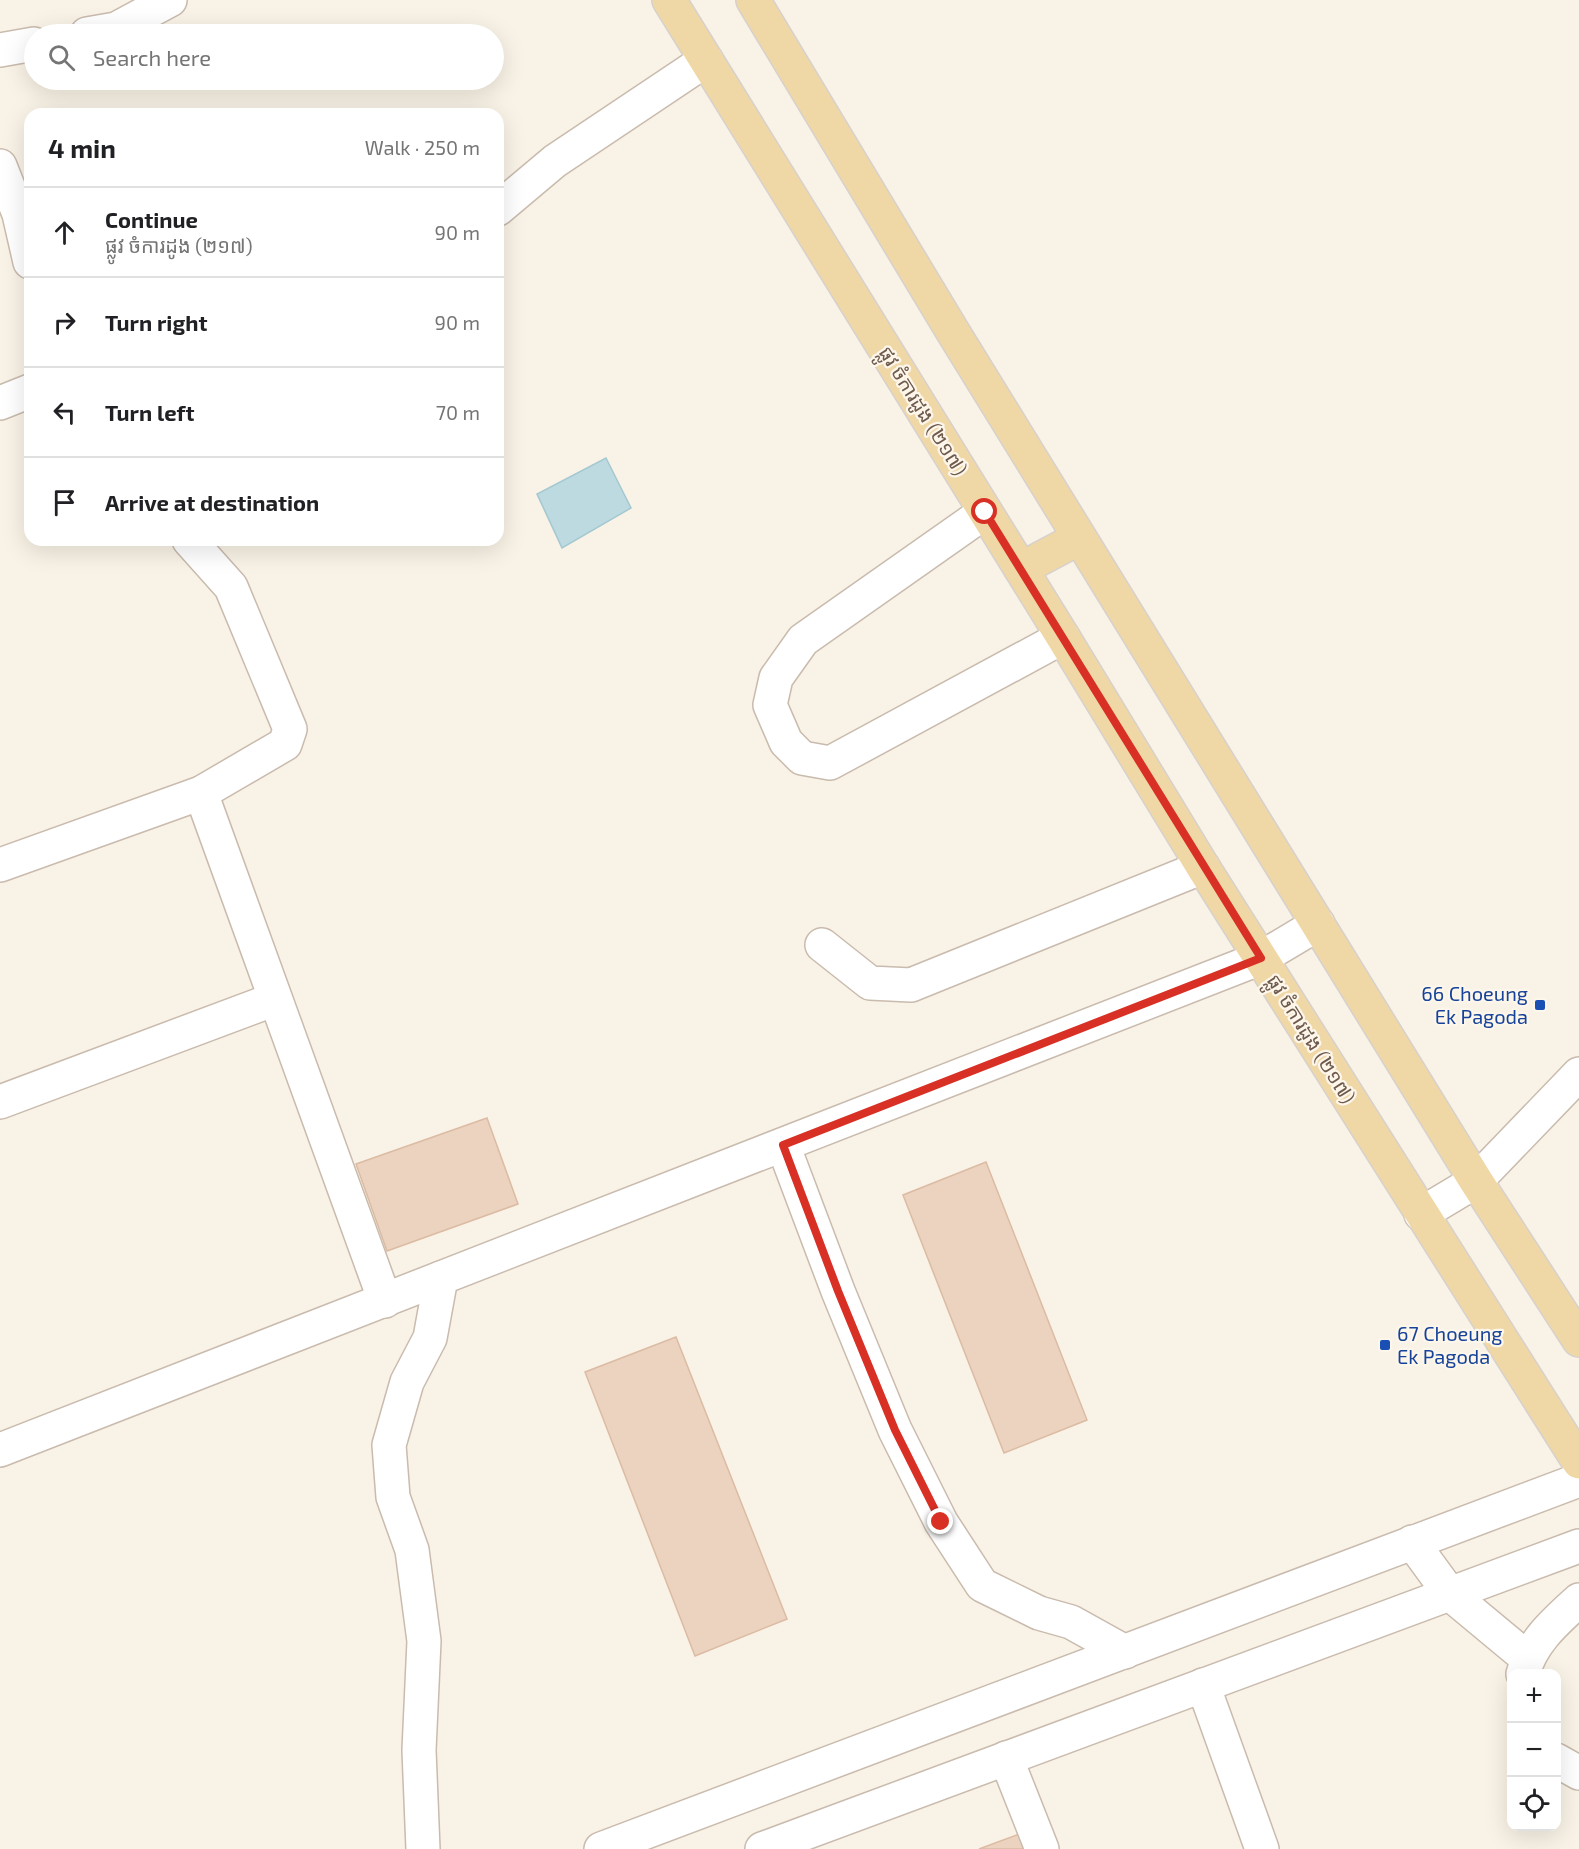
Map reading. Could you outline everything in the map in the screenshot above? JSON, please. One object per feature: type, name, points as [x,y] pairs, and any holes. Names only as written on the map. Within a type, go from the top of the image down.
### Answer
[{"type":"main road","name":"ផ្លូវ ចំការដូង (២១៧)","points":[[669,0],[1203,867],[1579,1462]]},
{"type":"main road","points":[[753,0],[1079,538],[1476,1181],[1579,1340]]},
{"type":"main road","points":[[1021,569],[1079,538]]},
{"type":"street","points":[[125,24],[170,0]]},
{"type":"street","points":[[0,50],[24,46]]},
{"type":"street","points":[[504,204],[555,161],[706,60]]},
{"type":"street","points":[[0,166],[10,218],[24,249]]},
{"type":"street","points":[[0,403],[24,393]]},
{"type":"street","points":[[985,512],[803,640],[776,678],[770,705],[786,742],[802,758],[830,763],[1063,637]]},
{"type":"street","points":[[0,865],[201,793],[285,744],[290,729],[231,587],[194,546]]},
{"type":"street","points":[[201,793],[385,1301]]},
{"type":"street","points":[[822,945],[870,983],[911,985],[1203,867]]},
{"type":"street","points":[[0,1450],[1261,958],[1318,924]]},
{"type":"street","points":[[0,1102],[275,999]]},
{"type":"street","points":[[1421,1214],[1476,1181],[1579,1074]]},
{"type":"street","points":[[783,1145],[838,1291],[895,1430],[941,1522],[982,1585],[1039,1613],[1071,1622],[1125,1652]]},
{"type":"street","points":[[423,1849],[419,1750],[424,1641],[412,1550],[393,1497],[389,1445],[407,1382],[430,1338],[441,1278]]},
{"type":"street","points":[[601,1849],[1579,1480]]},
{"type":"street","points":[[1412,1542],[1450,1594],[1525,1666],[1550,1626],[1579,1600]]},
{"type":"street","points":[[762,1849],[1579,1546]]},
{"type":"street","points":[[1203,1685],[1262,1849]]},
{"type":"street","points":[[1006,1758],[1042,1849]]},
{"type":"street","points":[[1561,1762],[1579,1773]]},
{"type":"water","points":[[606,458],[631,508],[562,548],[537,494]]},
{"type":"building","points":[[487,1118],[518,1204],[387,1251],[356,1164]]},
{"type":"building","points":[[986,1162],[1087,1420],[1004,1453],[903,1195]]},
{"type":"building","points":[[676,1337],[787,1619],[695,1656],[585,1372]]},
{"type":"building","points":[[1022,1833],[1028,1849],[979,1849]]},
{"type":"place","name":"66 Choeung Ek Pagoda","points":[[1540,1005]]},
{"type":"place","name":"67 Choeung Ek Pagoda","points":[[1385,1345]]},
{"type":"route","points":[[941,1522],[895,1430],[838,1291],[783,1145],[1261,958],[985,512]]}]
